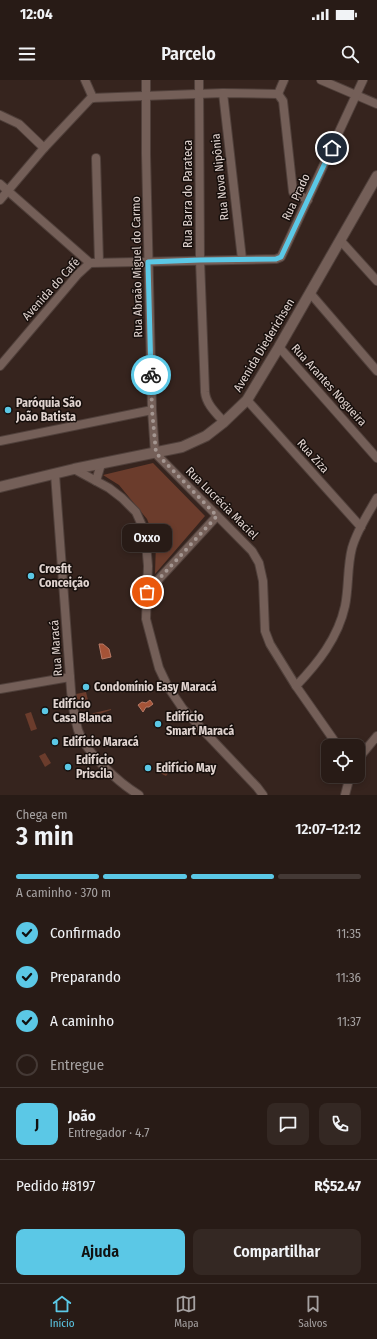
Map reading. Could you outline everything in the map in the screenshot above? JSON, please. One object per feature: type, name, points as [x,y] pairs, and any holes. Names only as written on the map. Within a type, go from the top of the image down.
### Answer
[{"type":"street","points":[[85,80],[93,98]]},
{"type":"street","name":"Rua Abraão Miguel do Carmo","points":[[146,80],[148,262],[152,410],[156,453]]},
{"type":"street","name":"Rua Barra do Parateca","points":[[199,80],[200,260],[206,398],[224,422]]},
{"type":"street","points":[[278,94],[284,80]]},
{"type":"street","points":[[321,80],[377,104]]},
{"type":"street","name":"Rua Prado","points":[[281,257],[364,80]]},
{"type":"street","points":[[0,200],[44,148],[88,101],[93,98],[223,93],[278,94]]},
{"type":"street","name":"Rua Nova Nipônia","points":[[223,93],[242,259]]},
{"type":"street","points":[[278,94],[283,101],[293,192],[308,200]]},
{"type":"street","points":[[0,115],[18,124],[44,148]]},
{"type":"street","points":[[96,158],[99,262]]},
{"type":"street","name":"Avenida Diederichsen","points":[[0,487],[74,469],[182,447],[206,436],[224,422],[246,400],[279,347],[376,179]]},
{"type":"street","points":[[0,184],[90,263]]},
{"type":"street","points":[[340,240],[377,281]]},
{"type":"street","name":"Avenida do Café","points":[[0,366],[75,278],[90,263],[276,259],[281,257]]},
{"type":"street","points":[[310,293],[377,372]]},
{"type":"street","name":"Rua Arantes Nogueira","points":[[279,347],[377,458]]},
{"type":"street","name":"Rua Ziza","points":[[246,400],[361,527]]},
{"type":"street","points":[[0,441],[152,410]]},
{"type":"street","name":"Rua Lucrécia Maciel","points":[[156,453],[252,551],[259,563],[263,581],[265,631],[270,644],[296,686],[333,739]]},
{"type":"street","points":[[96,481],[102,464]]},
{"type":"street","points":[[74,469],[109,488],[136,512],[144,530],[146,543],[148,566],[146,619],[159,668],[168,687],[183,709],[263,795]]},
{"type":"street","name":"Rua Maracá","points":[[56,474],[70,678],[78,730],[100,763],[116,779],[139,795]]},
{"type":"street","points":[[296,686],[312,670],[330,644],[339,625],[345,606],[350,558],[353,547],[361,527],[377,498]]},
{"type":"street","points":[[147,592],[217,516]]},
{"type":"street","points":[[0,689],[70,678]]},
{"type":"street","points":[[365,751],[377,736]]},
{"type":"street","points":[[345,795],[348,783]]},
{"type":"shaded area","points":[[153,463],[205,516],[155,574],[156,542],[147,519],[119,485],[103,475]]},
{"type":"shaded area","points":[[99,644],[103,644],[109,649],[111,657],[102,659]]},
{"type":"shaded area","points":[[86,692],[90,708],[80,710],[76,694]]},
{"type":"shaded area","points":[[150,700],[153,704],[146,707],[143,712],[138,705],[142,702],[146,703]]},
{"type":"shaded area","points":[[111,710],[82,720],[81,716]]},
{"type":"shaded area","points":[[31,712],[37,729],[31,731],[25,714]]},
{"type":"shaded area","points":[[109,713],[111,718],[100,722],[98,717]]},
{"type":"shaded area","points":[[45,753],[51,763],[45,767],[39,756]]},
{"type":"shaded area","points":[[168,763],[173,767],[166,776],[160,773]]},
{"type":"way so far","points":[[147,592],[217,516],[156,453],[152,410],[151,375]]},
{"type":"place","name":"Paróquia São João Batista","points":[[8,410]]},
{"type":"place","name":"Crosfit Conceição","points":[[31,576]]},
{"type":"place","name":"Oxxo","points":[[147,592]]},
{"type":"place","name":"Condomínio Easy Maracá","points":[[86,687]]},
{"type":"place","name":"Edifício Casa Blanca","points":[[45,711]]},
{"type":"place","name":"Edifício Smart Maracá","points":[[158,724]]},
{"type":"place","name":"Edifício Maracá","points":[[55,742]]},
{"type":"place","name":"Edifício Priscila","points":[[68,767]]},
{"type":"place","name":"Edifício May","points":[[148,768]]},
{"type":"route","points":[[151,375],[148,262],[278,259],[284,252],[332,148]]}]
